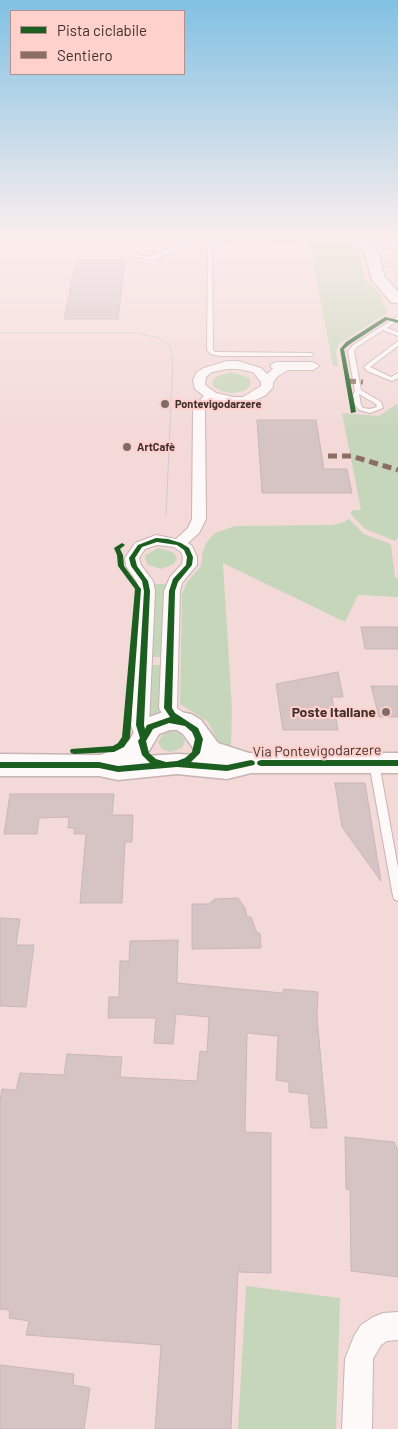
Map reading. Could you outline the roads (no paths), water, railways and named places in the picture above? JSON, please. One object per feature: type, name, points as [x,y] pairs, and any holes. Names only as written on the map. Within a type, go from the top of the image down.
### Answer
[{"type":"main road","name":"Via Pontevigodarzere","points":[[99,765],[131,754],[138,748],[142,739],[155,723],[168,720],[191,730],[209,750],[216,754],[252,763]]},
{"type":"main road","name":"Via Pontevigodarzere","points":[[1,769],[99,765],[118,769],[171,765],[188,760],[196,753],[191,730]]},
{"type":"main road","name":"Via Pontevigodarzere","points":[[142,739],[146,755],[154,762],[171,765],[227,768],[252,763],[386,763]]},
{"type":"street","points":[[267,381],[278,369],[312,360]]},
{"type":"street","points":[[248,366],[257,370],[267,381],[267,387],[262,392],[245,400],[233,401],[212,396],[199,386],[201,375],[216,366],[226,365],[286,366]]},
{"type":"street","points":[[179,544],[194,530],[199,519],[199,407],[212,396]]},
{"type":"street","points":[[142,739],[140,725],[147,591],[146,581],[132,562],[134,553],[140,546],[156,540],[168,540],[179,544],[186,549],[190,557],[189,564],[175,580],[172,591],[168,704],[172,715],[191,730]]},
{"type":"street","points":[[141,573],[159,578],[172,577],[183,572]]},
{"type":"street","points":[[358,1429],[359,1359],[364,1346],[371,1335],[383,1327],[398,1326]]},
{"type":"lane","points":[[210,301],[210,350],[213,353],[312,360]]},
{"type":"lane","points":[[358,391],[351,351],[355,346],[398,318]]},
{"type":"lane","points":[[382,328],[398,334]]},
{"type":"lane","points":[[398,343],[367,367],[369,370],[392,379],[398,375]]},
{"type":"lane","points":[[386,763],[398,896]]},
{"type":"tram line","points":[[0,333],[137,333],[159,338],[170,346],[173,359],[166,516]]},
{"type":"place","name":"Pontevigodarzere","points":[[165,404]]},
{"type":"place","name":"ArtCafè","points":[[127,447]]},
{"type":"place","name":"Poste italiane","points":[[386,712]]}]
